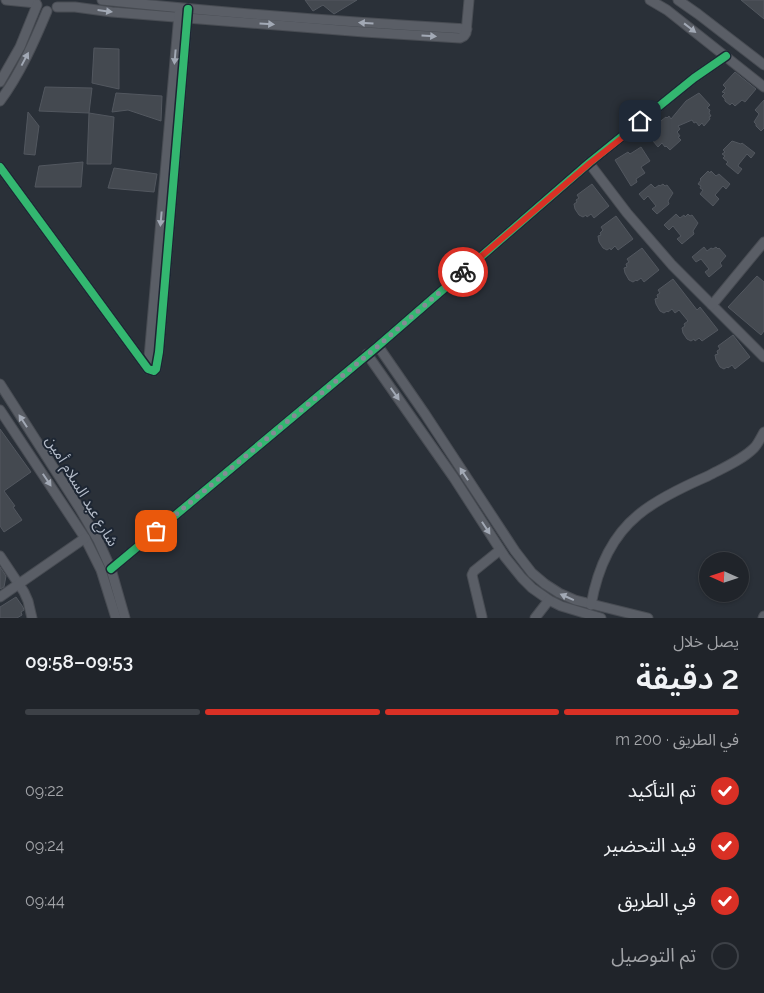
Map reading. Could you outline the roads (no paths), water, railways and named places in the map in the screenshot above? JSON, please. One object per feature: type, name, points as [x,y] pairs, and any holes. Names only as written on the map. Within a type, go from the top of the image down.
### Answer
[{"type":"street","points":[[6,0],[36,3],[40,8],[47,11],[52,10],[59,4],[75,7],[183,13],[455,38],[464,36],[466,33],[469,0]]},
{"type":"street","points":[[102,0],[183,13]]},
{"type":"street","points":[[650,0],[667,10],[764,87]]},
{"type":"street","points":[[678,0],[764,65]]},
{"type":"street","points":[[0,82],[20,47],[36,3]]},
{"type":"street","points":[[0,101],[29,52],[47,11]]},
{"type":"street","points":[[0,167],[148,370],[156,370],[159,352],[183,13]]},
{"type":"street","points":[[110,568],[378,346],[590,163],[694,78],[726,56]]},
{"type":"street","points":[[590,163],[632,219],[672,265],[764,357]]},
{"type":"street","points":[[712,305],[764,242]]},
{"type":"street","points":[[378,346],[520,558],[532,573],[545,584],[567,597],[591,605],[648,618]]},
{"type":"street","points":[[367,354],[454,478],[500,550],[522,578],[549,600],[570,609],[601,618]]},
{"type":"street","name":"شارع عبد السلام أمين","points":[[0,384],[98,540],[110,568],[126,618]]},
{"type":"street","name":"شارع عبد السلام أمين","points":[[0,410],[86,538],[101,570],[116,618]]},
{"type":"street","points":[[591,605],[602,563],[615,540],[627,525],[649,506],[685,486],[720,470],[746,454],[755,447],[764,432]]},
{"type":"street","points":[[0,597],[86,538]]},
{"type":"street","points":[[485,618],[472,575],[500,550]]},
{"type":"street","points":[[0,556],[28,600],[32,618]]},
{"type":"street","points":[[511,565],[520,558]]},
{"type":"street","points":[[535,618],[549,600]]}]
